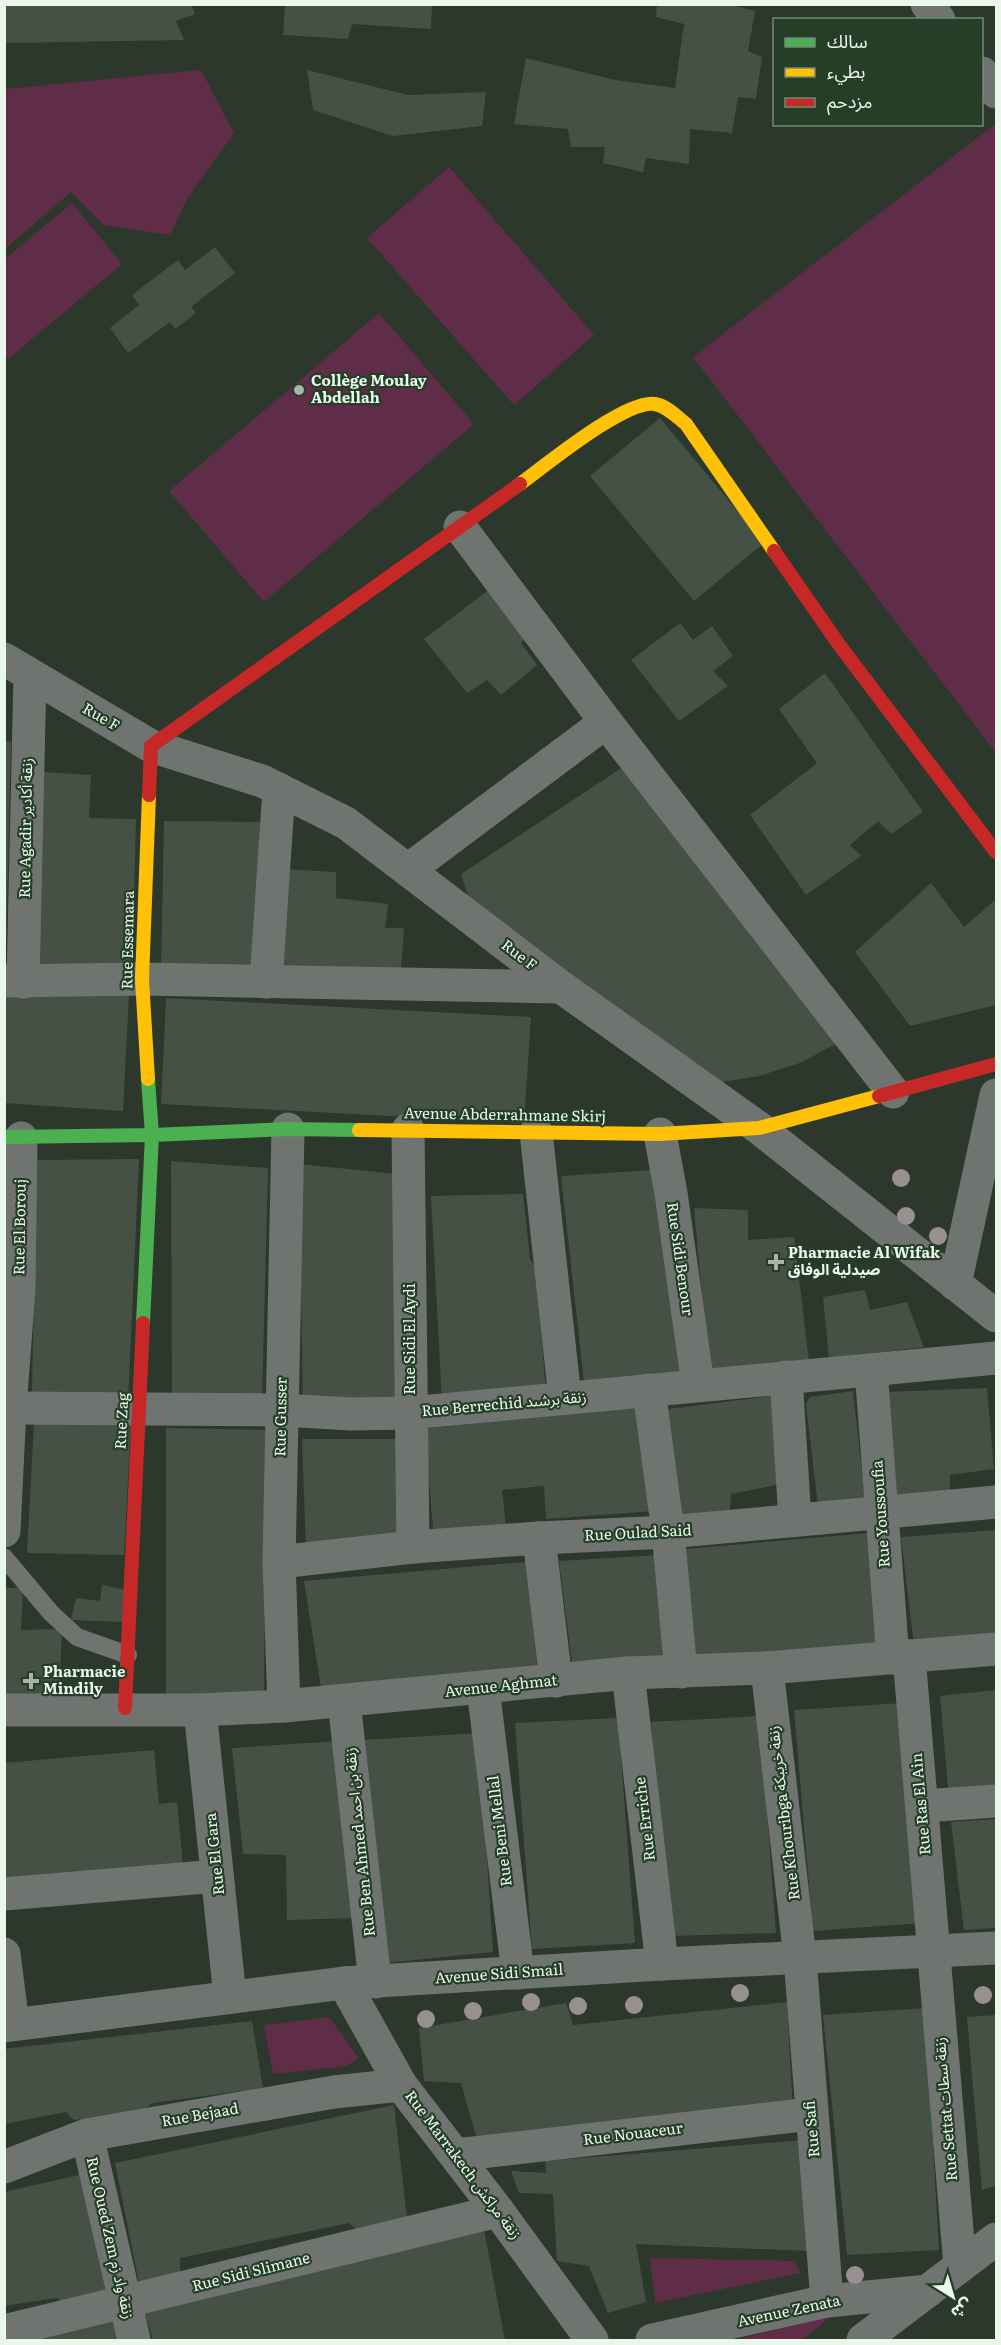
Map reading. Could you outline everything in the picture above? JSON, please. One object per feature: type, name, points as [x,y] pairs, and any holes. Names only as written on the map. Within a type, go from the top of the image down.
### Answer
[{"type":"street","points":[[927,4],[938,18]]},
{"type":"street","points":[[983,76],[996,92]]},
{"type":"street","points":[[151,746],[616,416],[637,405],[652,402],[668,409],[686,424],[840,646],[996,852]]},
{"type":"street","points":[[459,527],[606,722],[893,1092]]},
{"type":"street","name":"Rue F","points":[[17,667],[151,746],[262,782],[346,823],[561,987],[759,1128],[996,1316]]},
{"type":"street","name":"Rue Agadir زنقة أكادير","points":[[14,982],[17,667]]},
{"type":"street","points":[[408,870],[606,722]]},
{"type":"street","name":"Rue Essemara","points":[[151,746],[142,979],[152,1135]]},
{"type":"street","points":[[266,982],[279,789]]},
{"type":"street","points":[[14,982],[142,979],[561,987]]},
{"type":"street","name":"Avenue Abderrahmane Skirj","points":[[13,1138],[288,1129],[660,1134],[759,1128],[996,1064]]},
{"type":"street","points":[[956,1284],[996,1095]]},
{"type":"street","name":"Rue Gusser","points":[[284,1706],[279,1562],[288,1129]]},
{"type":"street","name":"Rue Sidi El Aydi","points":[[408,1130],[412,1547]]},
{"type":"street","points":[[536,1132],[565,1398]]},
{"type":"street","name":"Rue Sidi Benour","points":[[660,1134],[671,1193],[698,1385]]},
{"type":"street","name":"Rue Zag","points":[[125,1708],[152,1135]]},
{"type":"street","name":"Rue El Borouj","points":[[4,1531],[10,1408],[13,1138]]},
{"type":"street","name":"Rue Berrechid زنقة برشىد","points":[[10,1408],[410,1413],[996,1358]]},
{"type":"street","name":"Rue Youssoufia","points":[[871,1370],[880,1514],[901,1657]]},
{"type":"street","points":[[786,1377],[795,1520]]},
{"type":"street","points":[[649,1390],[668,1532],[681,1672]]},
{"type":"street","name":"Rue Oulad Said","points":[[279,1562],[412,1547],[668,1532],[996,1502]]},
{"type":"street","points":[[539,1538],[556,1681]]},
{"type":"street","name":"Avenue Aghmat","points":[[4,1710],[125,1708],[200,1710],[284,1706],[628,1673],[767,1668],[996,1649]]},
{"type":"street","name":"Rue Ras El Ain","points":[[901,1657],[922,1806],[933,1952]]},
{"type":"street","name":"Rue Khouribga زنقة خريبكة","points":[[767,1668],[801,1958]]},
{"type":"street","name":"Rue Erriche","points":[[628,1673],[662,1964]]},
{"type":"street","name":"Rue Beni Mellal","points":[[483,1688],[518,1973]]},
{"type":"street","name":"Rue Ben Ahmed زنقة بن احمد","points":[[344,1701],[360,1983]]},
{"type":"street","name":"Rue El Gara","points":[[200,1710],[230,1998]]},
{"type":"street","points":[[922,1806],[996,1801]]},
{"type":"street","points":[[4,1894],[217,1876]]},
{"type":"street","name":"Avenue Sidi Smail","points":[[9,2025],[360,1983],[662,1964],[996,1948]]},
{"type":"street","name":"Rue Settat زنقة سطات","points":[[933,1952],[960,2266]]},
{"type":"street","points":[[4,1954],[9,2025]]},
{"type":"street","name":"Rue Safi","points":[[801,1958],[811,2114],[827,2301]]},
{"type":"street","name":"Rue Marrakech زنقة مراكش","points":[[360,1983],[402,2085],[592,2340]]},
{"type":"street","name":"Rue Bejaad","points":[[4,2168],[87,2135],[334,2092],[402,2085]]},
{"type":"street","name":"Rue Nouaceur","points":[[456,2155],[811,2114]]},
{"type":"street","name":"Rue Oued Zem زنقة واد زم","points":[[87,2135],[134,2340]]},
{"type":"street","name":"Rue Sidi Slimane","points":[[4,2331],[498,2211]]},
{"type":"street","points":[[863,2340],[996,2239]]},
{"type":"street","name":"Avenue Zenata","points":[[652,2340],[827,2301],[928,2290]]},
{"type":"lane","points":[[4,1557],[51,1613],[77,1638],[128,1655]]},
{"type":"shaded area","points":[[201,70],[234,133],[187,199],[170,235],[104,225],[71,192],[5,249],[5,89]]},
{"type":"shaded area","points":[[994,125],[996,129],[996,753],[693,357]]},
{"type":"shaded area","points":[[449,167],[594,335],[514,405],[367,238]]},
{"type":"shaded area","points":[[72,203],[122,264],[8,359],[4,355],[5,259]]},
{"type":"shaded area","points":[[379,313],[474,424],[264,602],[169,491]]},
{"type":"shaded area","points":[[329,2017],[359,2058],[347,2066],[273,2074],[264,2025]]},
{"type":"shaded area","points":[[650,2258],[795,2261],[800,2273],[655,2303]]},
{"type":"shaded area","points":[[831,2316],[802,2340],[735,2340]]},
{"type":"building","points":[[5,4],[191,4],[195,14],[176,21],[184,40],[5,43]]},
{"type":"building","points":[[657,4],[728,4],[755,11],[748,51],[762,57],[756,99],[738,97],[732,133],[690,129],[689,164],[646,158],[643,172],[603,163],[605,147],[571,147],[568,129],[514,124],[526,58],[615,80],[675,88],[684,24],[656,17]]},
{"type":"building","points":[[285,5],[432,5],[431,29],[352,24],[348,39],[283,35]]},
{"type":"building","points":[[307,70],[408,95],[486,92],[482,126],[393,136],[313,110]]},
{"type":"building","points":[[215,247],[235,273],[191,307],[196,313],[175,329],[170,322],[128,353],[110,328],[139,305],[132,295],[178,260],[185,270]]},
{"type":"building","points":[[660,418],[764,543],[694,601],[590,476]]},
{"type":"building","points":[[490,589],[526,637],[521,643],[537,665],[501,695],[487,680],[467,693],[424,639]]},
{"type":"building","points":[[680,623],[693,640],[712,626],[733,656],[713,671],[728,686],[679,721],[631,660]]},
{"type":"building","points":[[825,673],[923,812],[891,834],[878,821],[850,845],[861,856],[806,895],[750,815],[817,763],[779,709]]},
{"type":"building","points":[[4,741],[11,742],[6,950],[4,950]]},
{"type":"building","points":[[626,765],[836,1044],[800,1063],[759,1076],[716,1083],[472,908],[461,874]]},
{"type":"building","points":[[43,772],[91,775],[89,818],[136,819],[132,973],[35,970]]},
{"type":"building","points":[[164,821],[260,822],[258,974],[161,973]]},
{"type":"building","points":[[284,869],[336,872],[336,898],[388,904],[385,928],[404,928],[400,980],[281,968]]},
{"type":"building","points":[[931,883],[964,927],[996,899],[996,1005],[910,1026],[855,952]]},
{"type":"building","points":[[4,992],[129,995],[123,1111],[4,1103]]},
{"type":"building","points":[[166,998],[531,1017],[524,1123],[161,1104]]},
{"type":"building","points":[[139,1159],[128,1402],[32,1395],[36,1160]]},
{"type":"building","points":[[171,1161],[268,1168],[262,1401],[172,1397]]},
{"type":"building","points":[[299,1164],[397,1174],[401,1411],[303,1408]]},
{"type":"building","points":[[654,1170],[680,1373],[584,1382],[561,1176]]},
{"type":"building","points":[[523,1194],[530,1259],[536,1269],[546,1392],[442,1401],[431,1196]]},
{"type":"building","points":[[694,1208],[748,1210],[748,1240],[794,1237],[809,1361],[709,1372]]},
{"type":"building","points":[[865,1290],[870,1310],[907,1302],[924,1347],[829,1358],[823,1297]]},
{"type":"building","points":[[987,1388],[994,1469],[950,1475],[950,1505],[898,1508],[887,1392]]},
{"type":"building","points":[[853,1391],[866,1508],[819,1514],[806,1404],[810,1397]]},
{"type":"building","points":[[771,1396],[781,1484],[731,1494],[729,1523],[682,1526],[668,1409]]},
{"type":"building","points":[[640,1405],[654,1511],[546,1519],[544,1486],[502,1490],[507,1536],[434,1541],[425,1429]]},
{"type":"building","points":[[131,1421],[124,1555],[27,1553],[34,1424]]},
{"type":"building","points":[[166,1428],[266,1430],[264,1696],[166,1694]]},
{"type":"building","points":[[302,1439],[397,1439],[399,1545],[306,1550]]},
{"type":"building","points":[[996,1530],[996,1635],[914,1645],[901,1537]]},
{"type":"building","points":[[869,1533],[879,1643],[696,1662],[685,1549]]},
{"type":"building","points":[[659,1555],[669,1655],[572,1663],[559,1561]]},
{"type":"building","points":[[526,1562],[538,1674],[322,1694],[304,1581]]},
{"type":"building","points":[[102,1585],[127,1590],[122,1622],[71,1620],[76,1598],[100,1601]]},
{"type":"building","points":[[4,1588],[23,1588],[21,1630],[62,1629],[59,1701],[4,1698]]},
{"type":"building","points":[[996,1690],[996,1794],[949,1799],[940,1696]]},
{"type":"building","points":[[902,1703],[922,1923],[813,1931],[794,1710]]},
{"type":"building","points":[[760,1716],[776,1933],[670,1936],[651,1722]]},
{"type":"building","points":[[618,1718],[635,1943],[532,1949],[515,1723]]},
{"type":"building","points":[[479,1733],[493,1952],[385,1963],[362,1740]]},
{"type":"building","points":[[339,1741],[355,1918],[287,1920],[286,1855],[243,1854],[232,1748]]},
{"type":"building","points":[[154,1750],[159,1804],[177,1802],[183,1865],[4,1880],[4,1763]]},
{"type":"building","points":[[996,1819],[996,1928],[964,1930],[951,1822]]},
{"type":"building","points":[[787,2002],[793,2112],[476,2136],[461,2083],[424,2081],[419,2028],[566,2003],[573,2025]]},
{"type":"building","points":[[925,2008],[939,2250],[847,2255],[823,2015]]},
{"type":"building","points":[[996,2015],[996,2186],[982,2190],[967,2017]]},
{"type":"building","points":[[252,2021],[263,2088],[153,2103],[143,2110],[74,2120],[66,2112],[4,2124],[4,2049]]},
{"type":"building","points":[[394,2105],[407,2218],[358,2231],[349,2223],[180,2258],[180,2274],[139,2283],[115,2163]]},
{"type":"building","points":[[805,2140],[810,2251],[636,2244],[646,2302],[608,2313],[589,2266],[557,2261],[553,2194],[519,2193],[511,2171],[546,2173],[545,2161]]},
{"type":"building","points":[[83,2174],[109,2291],[66,2305],[57,2298],[4,2306],[4,2192]]},
{"type":"building","points":[[484,2230],[505,2340],[153,2340],[145,2314]]},
{"type":"building","points":[[116,2318],[121,2340],[32,2340]]},
{"type":"traffic: fast","points":[[143,1323],[152,1135],[148,1079]]},
{"type":"traffic: fast","points":[[4,1137],[152,1135],[288,1129],[359,1130]]},
{"type":"traffic: slow","points":[[520,484],[606,422],[642,405],[659,405],[686,424],[774,551]]},
{"type":"traffic: slow","points":[[148,1079],[142,979],[149,795]]},
{"type":"traffic: slow","points":[[359,1130],[660,1134],[759,1128],[879,1096]]},
{"type":"traffic: jam","points":[[149,795],[151,746],[520,484]]},
{"type":"traffic: jam","points":[[774,551],[840,646],[996,852]]},
{"type":"traffic: jam","points":[[879,1096],[996,1064]]},
{"type":"traffic: jam","points":[[125,1708],[143,1323]]},
{"type":"place","name":"Collège Moulay Abdellah","points":[[299,390]]},
{"type":"place","name":"Pharmacie Al Wifak صيدلية الوفاق","points":[[776,1262]]},
{"type":"place","name":"Pharmacie Mindily","points":[[31,1681]]}]
